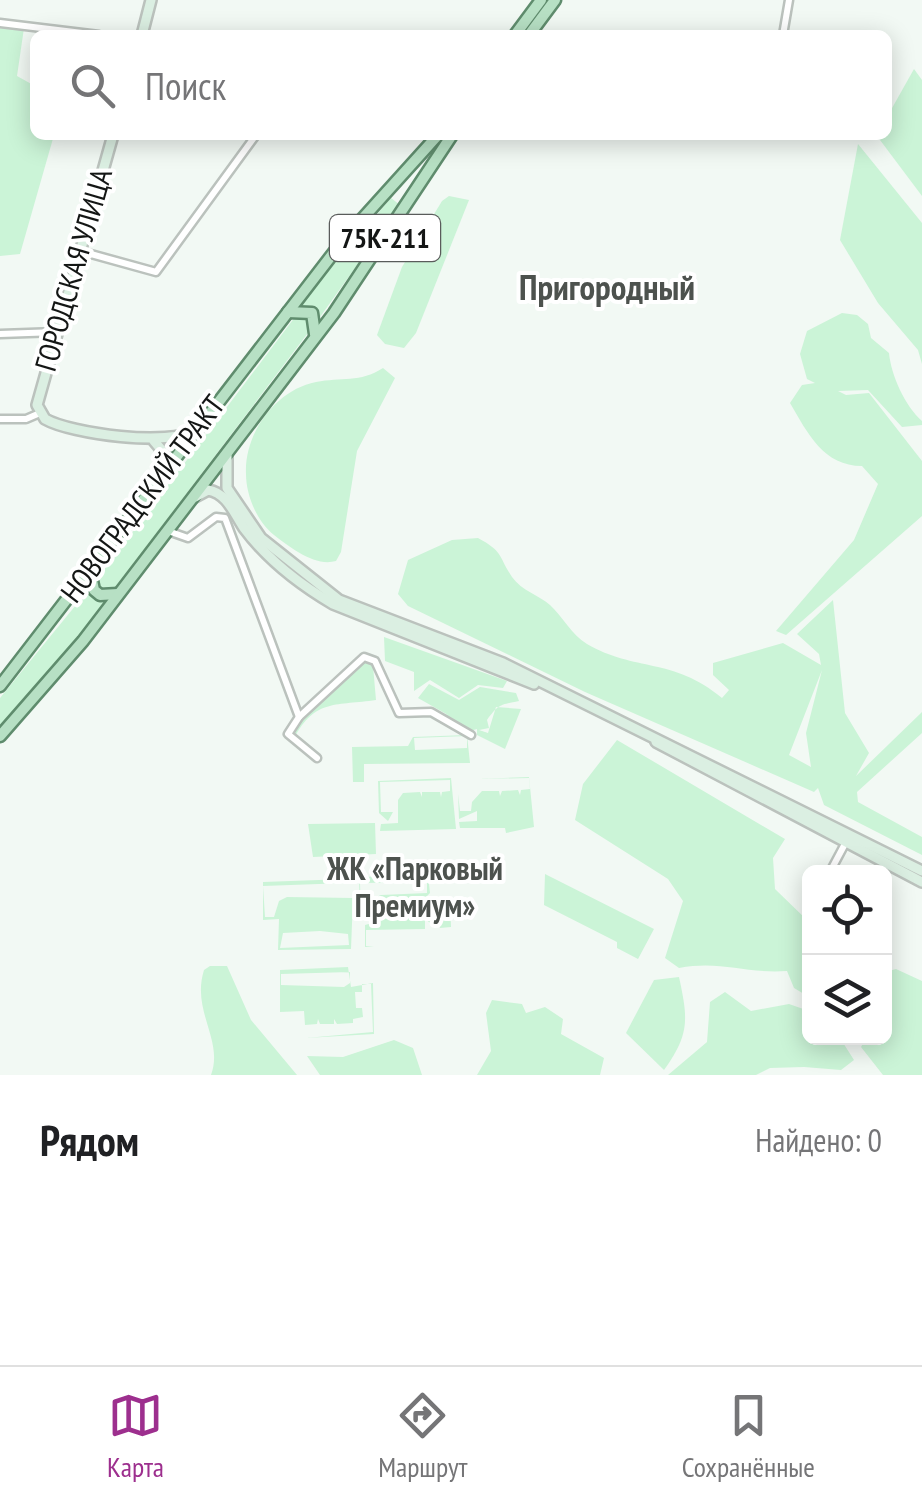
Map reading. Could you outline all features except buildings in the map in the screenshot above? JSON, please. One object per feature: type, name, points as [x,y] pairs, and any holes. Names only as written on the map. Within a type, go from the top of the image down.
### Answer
[{"type":"main road","points":[[143,30],[151,0]]},
{"type":"main road","points":[[519,30],[541,0]]},
{"type":"main road","points":[[533,30],[555,0]]},
{"type":"main road","name":"ГОРОДСКАЯ УЛИЦА","points":[[113,140],[38,393],[40,413],[54,424],[147,438],[174,439],[197,428]]},
{"type":"main road","name":"НОВОГРАДСКИЙ ТРАКТ","points":[[0,686],[345,238],[433,140]]},
{"type":"main road","name":"75К-211","points":[[0,736],[118,594],[314,339],[449,140]]},
{"type":"main road","points":[[287,312],[312,312],[317,328],[314,339]]},
{"type":"main road","points":[[147,438],[162,447],[162,473]]},
{"type":"main road","points":[[230,449],[224,470],[226,488],[261,538],[340,600],[503,663],[847,839],[922,882]]},
{"type":"main road","points":[[192,498],[208,490],[220,493],[263,550],[310,591],[333,604],[433,640],[546,690],[847,839],[922,871]]},
{"type":"main road","points":[[90,570],[94,590],[118,594]]},
{"type":"street","points":[[783,30],[789,0]]},
{"type":"street","points":[[0,23],[58,30]]},
{"type":"street","points":[[80,251],[156,272],[252,140]]},
{"type":"street","points":[[0,334],[57,332]]},
{"type":"street","points":[[0,419],[26,419],[40,413]]},
{"type":"street","points":[[168,530],[188,538],[216,516],[225,518],[299,717]]},
{"type":"street","points":[[317,758],[289,739],[299,717],[364,656],[375,661],[396,710],[431,712],[471,735]]},
{"type":"street","points":[[834,865],[847,839]]},
{"type":"green space","points":[[0,28],[24,28],[17,76],[30,83],[30,140],[53,140],[20,254],[0,256]]},
{"type":"green space","points":[[914,69],[922,80],[922,196],[880,140],[892,140],[892,108]]},
{"type":"green space","points":[[858,144],[922,223],[922,364],[918,350],[878,303],[840,240]]},
{"type":"green space","points":[[449,196],[469,200],[416,333],[404,348],[385,344],[377,335],[402,267],[442,201]]},
{"type":"green space","points":[[391,198],[400,205],[320,317],[314,309],[299,305]]},
{"type":"green space","points":[[842,313],[857,315],[868,324],[871,338],[889,353],[900,390],[922,421],[922,425],[902,427],[868,390],[838,391],[846,395],[869,393],[922,461],[922,516],[786,635],[776,631],[854,540],[878,484],[862,466],[837,461],[818,446],[790,403],[802,385],[815,383],[807,379],[800,354],[807,331]]},
{"type":"green space","points":[[295,317],[308,317],[308,333],[112,592],[99,590],[97,579]]},
{"type":"green space","points":[[383,368],[395,378],[357,451],[341,552],[336,561],[312,559],[274,535],[258,516],[247,482],[250,444],[265,416],[287,394],[316,382],[358,378]]},
{"type":"green space","points":[[478,538],[492,547],[516,582],[550,605],[587,644],[605,653],[687,676],[722,698],[729,690],[713,675],[713,663],[783,643],[821,665],[819,654],[797,634],[833,600],[845,713],[869,753],[856,776],[922,712],[922,733],[857,792],[858,802],[922,837],[922,855],[824,805],[818,788],[814,792],[585,692],[408,606],[398,594],[408,560],[452,540]],"holes":[[[822,670],[806,733],[811,767],[789,755]]]},
{"type":"green space","points":[[89,589],[106,603],[0,728],[0,698]]},
{"type":"green space","points":[[384,637],[507,681],[503,688],[478,685],[459,698],[430,680],[414,691],[414,672],[385,661]]},
{"type":"green space","points":[[363,661],[373,666],[376,700],[319,710],[294,739],[293,730]]},
{"type":"green space","points":[[429,684],[459,700],[480,687],[516,693],[519,701],[499,707],[521,709],[505,749],[477,735],[477,729],[470,731],[432,710],[448,715],[418,698]],"holes":[[[495,710],[488,733],[479,730],[489,728],[487,720]]]},
{"type":"green space","points":[[467,735],[470,763],[364,764],[364,782],[353,782],[352,747],[408,746],[413,737]],"holes":[[[467,736],[467,748],[415,750],[414,738]]]},
{"type":"green space","points":[[617,740],[785,839],[773,858],[775,889],[802,915],[802,993],[794,988],[787,971],[679,968],[665,958],[683,901],[668,879],[575,820],[583,784]]},
{"type":"green space","points":[[529,777],[534,827],[506,833],[505,828],[460,828],[459,822],[477,821],[477,811],[459,819],[458,794],[460,811],[471,811],[472,802],[482,791],[499,791],[500,796],[502,791],[518,790],[520,795],[521,790],[530,789],[529,778],[478,779]]},
{"type":"green space","points":[[451,778],[456,829],[380,831],[381,824],[398,823],[398,800],[403,793],[420,792],[422,797],[422,792],[440,792],[441,797],[442,792],[450,791],[450,780],[380,782],[381,812],[393,812],[388,821],[379,813],[378,781]]},
{"type":"green space","points":[[375,823],[376,854],[313,857],[308,824]]},
{"type":"green space","points":[[545,874],[654,929],[638,959],[617,948],[617,942],[544,905]]},
{"type":"green space","points":[[428,875],[430,893],[424,899],[450,900],[451,927],[440,928],[438,918],[437,928],[425,919],[425,929],[366,930],[366,946],[374,946],[365,947],[365,925],[376,922],[360,919],[359,877]],"holes":[[[427,882],[427,893],[381,895],[374,898],[372,914],[361,914],[360,883]]]},
{"type":"green space","points":[[347,879],[347,883],[263,886],[263,882]]},
{"type":"green space","points":[[263,886],[265,917],[274,917],[279,901],[287,897],[353,898],[351,949],[278,950],[279,919],[263,920]],"holes":[[[283,933],[348,934],[349,945],[280,948]]]},
{"type":"green space","points":[[227,966],[251,1020],[297,1075],[211,1075],[214,1050],[201,999],[204,970]]},
{"type":"green space","points":[[348,967],[349,972],[281,974],[281,985],[344,987],[350,980],[351,987],[362,985],[362,992],[355,992],[356,1008],[362,1008],[363,1017],[353,1019],[353,1023],[337,1024],[334,1019],[334,1024],[320,1024],[318,1019],[317,1024],[305,1025],[304,1011],[280,1012],[280,970]]},
{"type":"green space","points":[[892,970],[922,981],[922,1075],[883,1075],[861,1047],[892,1045]]},
{"type":"green space","points":[[679,977],[685,1026],[679,1046],[664,1070],[626,1033],[654,980]]},
{"type":"green space","points":[[373,983],[374,1034],[306,1038],[373,1032],[371,984],[367,984]]},
{"type":"green space","points":[[725,992],[751,1011],[789,1004],[802,1009],[802,1045],[844,1045],[854,1060],[841,1070],[804,1067],[770,1068],[756,1075],[668,1075],[707,1042],[710,1002]]},
{"type":"green space","points":[[492,1000],[522,1004],[526,1013],[545,1007],[563,1019],[561,1034],[604,1058],[600,1075],[477,1075],[491,1051],[486,1013]]},
{"type":"green space","points":[[394,1040],[413,1048],[422,1075],[320,1075],[307,1056],[343,1057]]},
{"type":"district","name":"Пригородный","points":[[607,288]]},
{"type":"district","name":"ЖК «Парковый Премиум»","points":[[415,888]]}]
